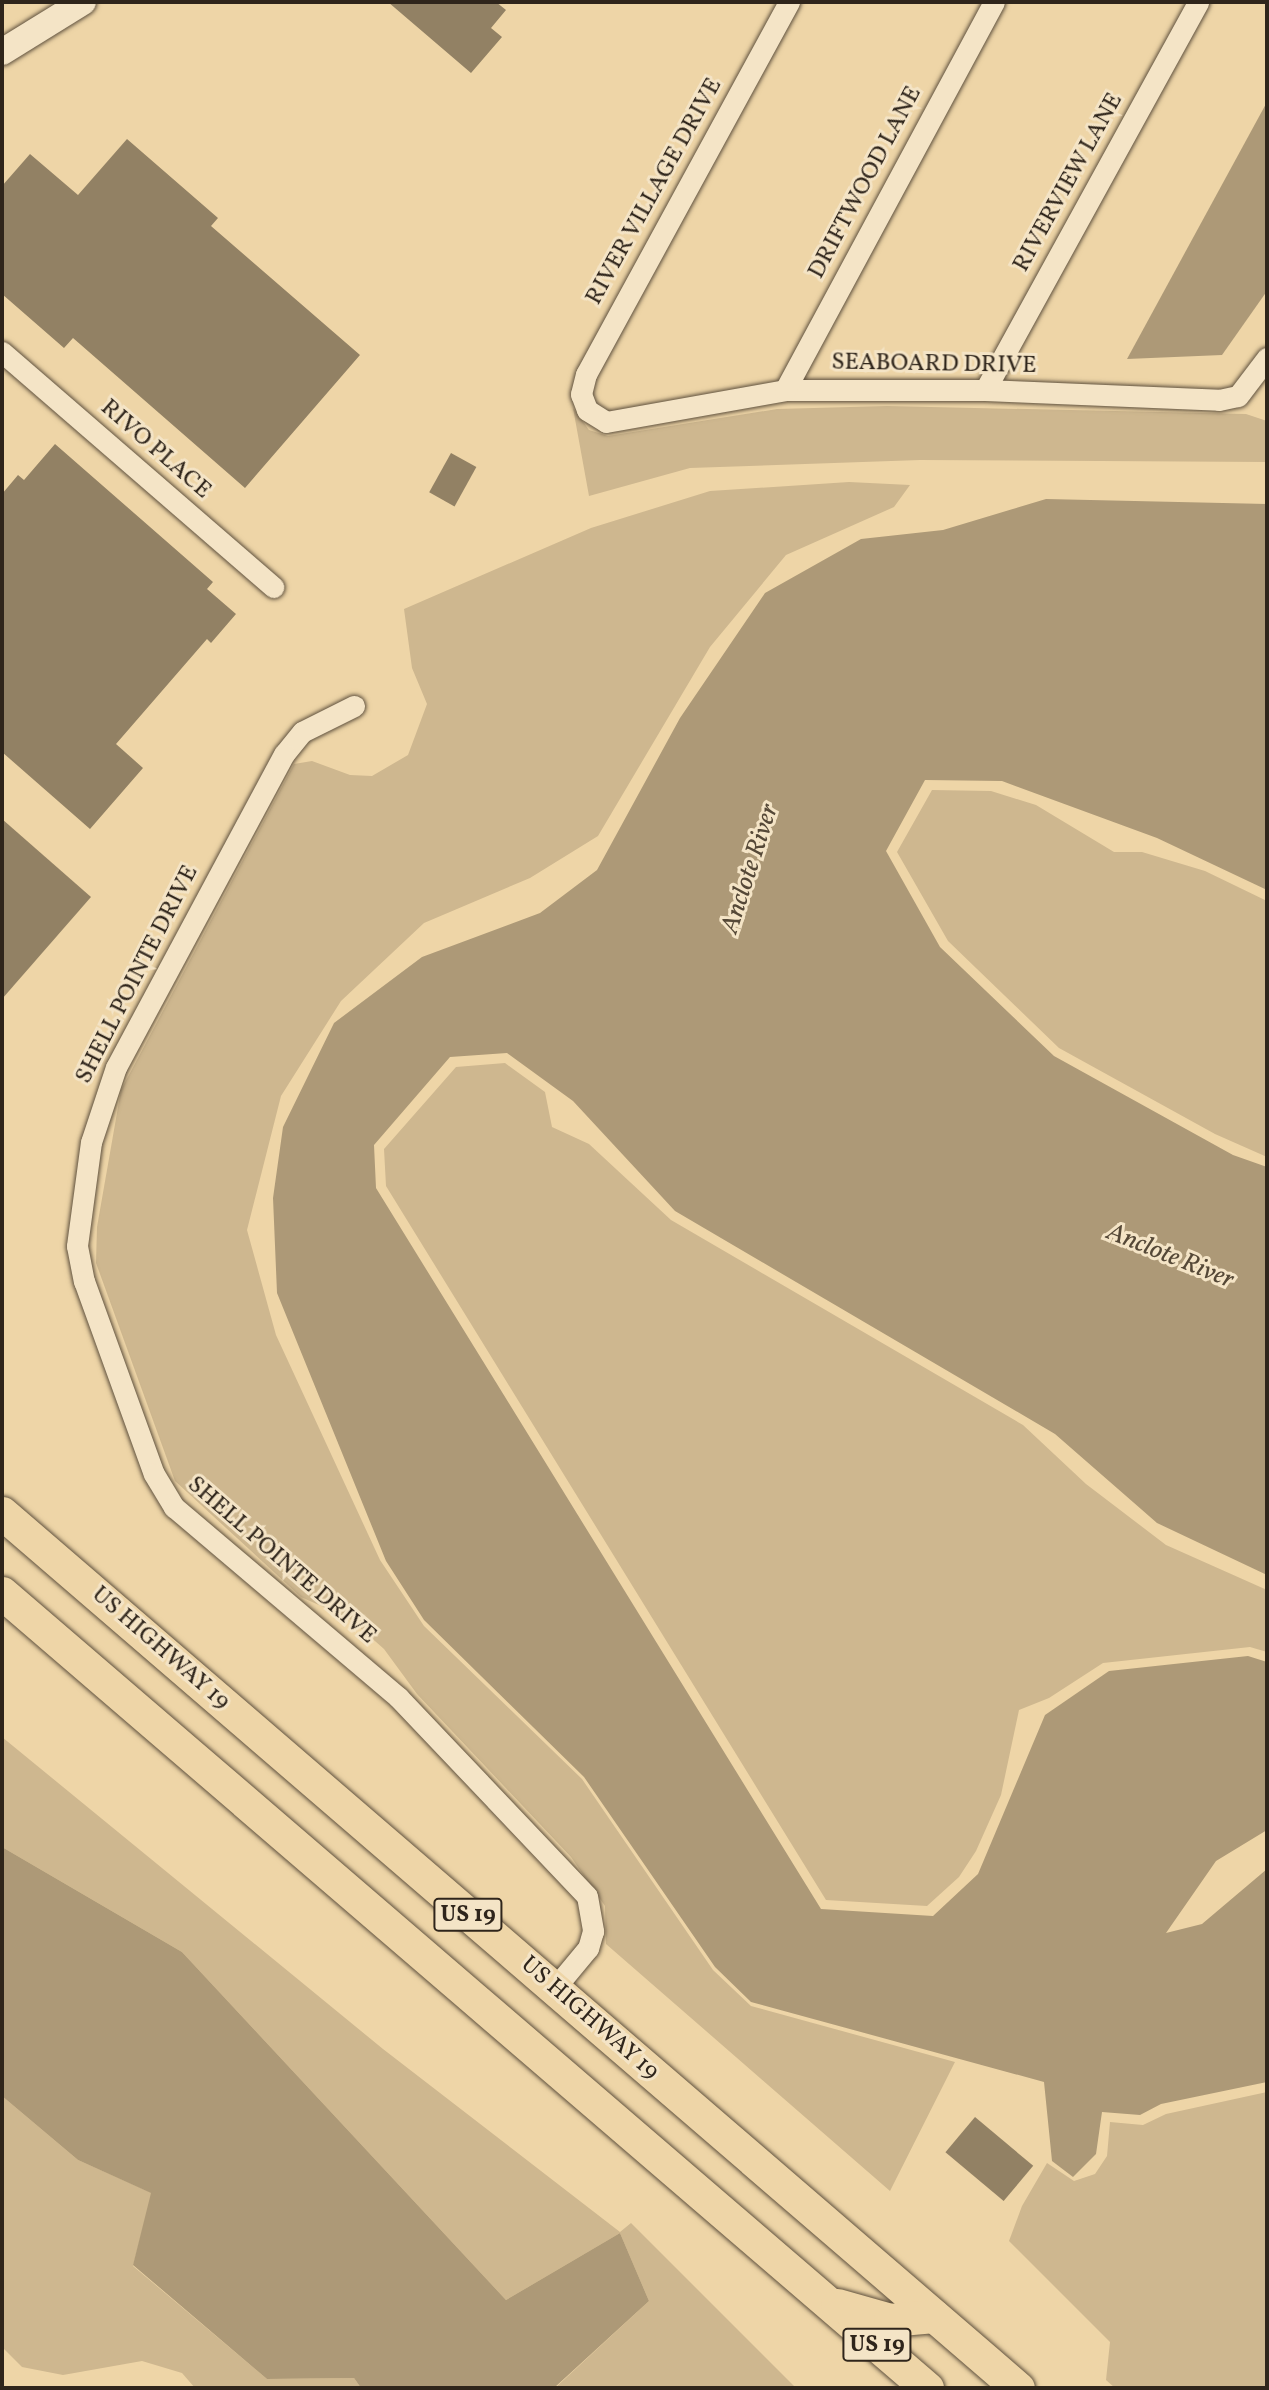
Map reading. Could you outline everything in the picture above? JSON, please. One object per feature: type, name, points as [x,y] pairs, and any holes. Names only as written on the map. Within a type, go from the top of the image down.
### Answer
[{"type":"highway","name":"US HIGHWAY 19","points":[[2,1513],[1018,2388]]},
{"type":"highway","name":"US 19","points":[[2,1593],[927,2388]]},
{"type":"highway","points":[[828,2303],[890,2320],[934,2316]]},
{"type":"street","points":[[2,52],[83,2]]},
{"type":"street","name":"RIVER VILLAGE DRIVE","points":[[586,410],[582,394],[586,374],[789,2]]},
{"type":"street","name":"DRIFTWOOD LANE","points":[[785,390],[994,2]]},
{"type":"street","name":"RIVERVIEW LANE","points":[[985,390],[1198,2]]},
{"type":"street","name":"RIVO PLACE","points":[[2,352],[273,587]]},
{"type":"street","name":"SEABOARD DRIVE","points":[[586,410],[606,422],[785,390],[985,390],[1219,400],[1238,396],[1267,358]]},
{"type":"street","name":"SHELL POINTE DRIVE","points":[[354,706],[302,732],[284,754],[116,1067],[91,1142],[77,1246],[84,1281],[154,1474],[174,1507],[398,1697],[587,1896],[593,1931],[588,1948],[554,1989]]},
{"type":"shaded area","points":[[887,406],[1246,414],[1267,421],[1267,462],[920,460],[690,468],[589,496],[573,408],[589,430],[608,436],[777,409]]},
{"type":"shaded area","points":[[849,482],[910,485],[894,507],[786,555],[710,647],[598,836],[530,878],[424,923],[341,1001],[281,1096],[247,1230],[276,1335],[380,1560],[424,1626],[582,1779],[713,1970],[751,2006],[955,2062],[890,2191],[606,1944],[605,1906],[571,1857],[417,1694],[384,1649],[350,1619],[301,1597],[175,1481],[96,1263],[97,1227],[121,1090],[294,764],[312,761],[350,775],[372,776],[408,755],[427,704],[412,668],[404,609],[591,528],[710,491]]},
{"type":"shaded area","points":[[932,790],[991,791],[1036,805],[1114,852],[1142,852],[1205,871],[1267,901],[1267,1157],[1215,1134],[1059,1048],[948,941],[897,852]]},
{"type":"shaded area","points":[[505,1063],[545,1092],[552,1127],[589,1144],[671,1220],[1023,1425],[1086,1484],[1166,1545],[1267,1590],[1267,1652],[1250,1647],[1103,1663],[1049,1698],[1019,1710],[1001,1795],[976,1851],[959,1877],[927,1906],[826,1900],[386,1186],[384,1149],[456,1067]]},
{"type":"shaded area","points":[[2,1737],[383,2049],[620,2232],[631,2223],[796,2388],[555,2388],[649,2301],[620,2233],[506,2300],[182,1952],[2,1847]]},
{"type":"shaded area","points":[[1267,2092],[1267,2388],[1115,2388],[1106,2380],[1110,2342],[1009,2241],[1022,2206],[1047,2163],[1074,2181],[1095,2174],[1107,2156],[1110,2122],[1143,2125],[1166,2114]]},
{"type":"shaded area","points":[[2,2096],[78,2160],[152,2193],[133,2266],[267,2379],[354,2378],[361,2388],[195,2388],[182,2373],[142,2361],[63,2375],[22,2367],[2,2347]]},
{"type":"water","points":[[1267,102],[1267,291],[1222,355],[1127,359]]},
{"type":"water","name":"Anclote River","points":[[1046,499],[1267,504],[1267,890],[1157,838],[1002,781],[925,780],[886,851],[940,947],[1054,1056],[1233,1155],[1267,1167],[1267,1575],[1157,1523],[1055,1434],[675,1211],[573,1101],[507,1053],[450,1057],[374,1145],[376,1188],[821,1909],[933,1916],[978,1874],[1045,1715],[1109,1671],[1248,1656],[1267,1662],[1267,1830],[1216,1861],[1166,1933],[1202,1924],[1267,1869],[1267,2082],[1161,2104],[1140,2115],[1102,2112],[1096,2154],[1073,2177],[1052,2161],[1044,2082],[751,2002],[715,1967],[584,1777],[424,1620],[386,1561],[277,1293],[273,1198],[283,1127],[334,1023],[422,957],[540,913],[597,870],[680,718],[765,593],[861,539],[943,530]]},
{"type":"water","points":[[2,1847],[182,1952],[506,2300],[620,2233],[649,2301],[554,2388],[361,2388],[354,2378],[267,2379],[133,2265],[151,2193],[78,2160],[2,2096]]},
{"type":"building","points":[[388,2],[496,2],[506,10],[491,28],[502,37],[471,73]]},
{"type":"building","points":[[127,139],[218,218],[211,226],[360,355],[245,488],[73,338],[64,348],[2,294],[2,186],[30,154],[78,195]]},
{"type":"building","points":[[55,444],[213,582],[207,589],[236,614],[211,643],[207,639],[116,744],[143,768],[90,829],[2,752],[2,494],[18,475],[24,480]]},
{"type":"building","points":[[451,453],[476,467],[455,506],[429,492]]},
{"type":"building","points":[[2,819],[91,897],[2,999]]},
{"type":"building","points":[[975,2117],[1033,2166],[1004,2201],[945,2152]]}]
